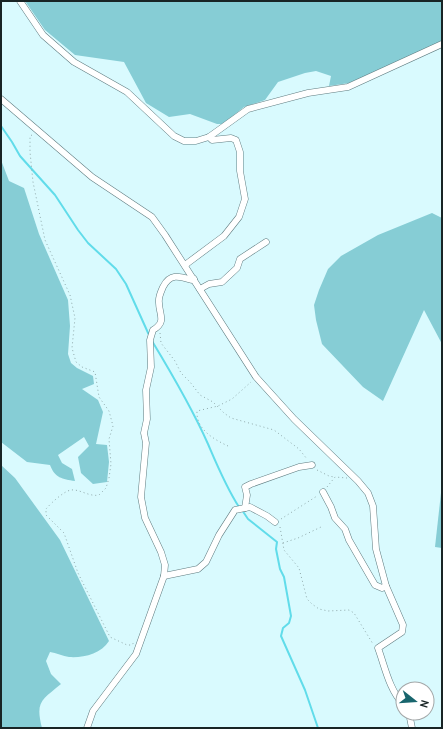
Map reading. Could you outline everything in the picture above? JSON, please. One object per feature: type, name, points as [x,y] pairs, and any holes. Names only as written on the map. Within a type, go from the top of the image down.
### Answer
[{"type":"street","points":[[20,1],[43,35],[74,62],[127,92],[174,136],[184,141],[196,141],[209,137],[248,109],[308,93],[348,87],[442,44]]},
{"type":"street","points":[[1,99],[92,177],[152,217],[185,265],[256,378],[294,420],[358,481],[368,493],[373,506],[376,550],[386,586],[404,625],[402,632],[378,648],[395,695]]},
{"type":"street","points":[[185,265],[224,236],[239,217],[245,199],[240,171],[240,152],[236,140],[230,138],[212,140],[209,137]]},
{"type":"street","points":[[200,289],[209,284],[222,282],[237,268],[240,259],[266,242]]},
{"type":"street","points":[[87,728],[93,711],[136,654],[164,576],[165,565],[161,552],[145,518],[141,497],[146,443],[144,433],[147,419],[146,390],[151,367],[150,340],[153,330],[161,324],[162,318],[158,302],[160,293],[166,282],[172,277],[179,276],[192,280],[194,279]]},
{"type":"street","points":[[245,508],[247,495],[246,487],[299,467],[312,465]]},
{"type":"street","points":[[323,492],[331,507],[334,518],[345,529],[349,540],[375,585],[382,588],[386,586]]},
{"type":"street","points":[[164,576],[198,569],[206,562],[219,535],[235,510],[250,507],[275,522]]},
{"type":"path","points":[[36,130],[30,136],[33,182],[44,240],[70,295],[75,318],[72,348],[76,362],[82,367],[96,372],[100,397],[109,411],[113,426],[109,439],[111,464],[110,478],[106,488],[99,495],[94,496],[71,490],[51,503],[46,509],[46,514],[64,533],[78,573],[110,637],[127,645],[132,645],[138,637],[142,637]]},
{"type":"path","points":[[158,327],[160,331],[161,343],[175,361],[181,373],[200,395],[218,406],[231,418],[274,430],[299,449],[320,472],[335,477],[347,478]]},
{"type":"path","points":[[228,446],[205,432],[196,419],[197,412],[218,406],[232,399],[256,378]]},
{"type":"path","points":[[335,477],[323,492],[275,522],[280,527],[284,550],[299,568],[307,599],[319,609],[328,611],[349,610],[354,614],[373,643],[378,648]]},
{"type":"path","points":[[283,544],[321,527]]},
{"type":"shaded area","points":[[25,1],[442,1],[442,42],[436,46],[349,83],[329,86],[331,76],[316,71],[278,82],[265,100],[244,107],[223,124],[217,124],[190,114],[169,117],[146,103],[124,62],[75,55],[45,30]]},
{"type":"shaded area","points":[[1,160],[9,181],[24,188],[39,234],[68,300],[70,326],[68,354],[71,363],[77,368],[93,376],[94,384],[82,389],[98,400],[103,412],[96,444],[107,445],[109,462],[107,482],[93,484],[81,473],[78,457],[89,446],[84,437],[58,455],[62,463],[72,469],[75,481],[60,477],[54,473],[50,465],[27,462],[1,442]]},
{"type":"shaded area","points":[[432,213],[442,218],[442,344],[424,310],[383,401],[363,387],[322,344],[314,305],[328,269],[341,256],[378,235]]},
{"type":"shaded area","points":[[1,465],[15,478],[60,540],[109,641],[97,652],[86,656],[69,657],[50,652],[46,661],[51,674],[61,684],[45,698],[40,706],[39,712],[42,728],[1,728]]},
{"type":"shaded area","points":[[442,484],[442,548],[435,547]]},
{"type":"waterway","points":[[1,126],[20,156],[55,195],[88,243],[116,269],[126,284],[149,335]]},
{"type":"waterway","points":[[152,341],[189,404],[226,484],[239,507]]},
{"type":"waterway","points":[[242,510],[248,519],[277,542],[276,549],[280,569],[284,577],[291,616],[289,623],[283,628],[281,636],[305,690],[318,728]]}]
